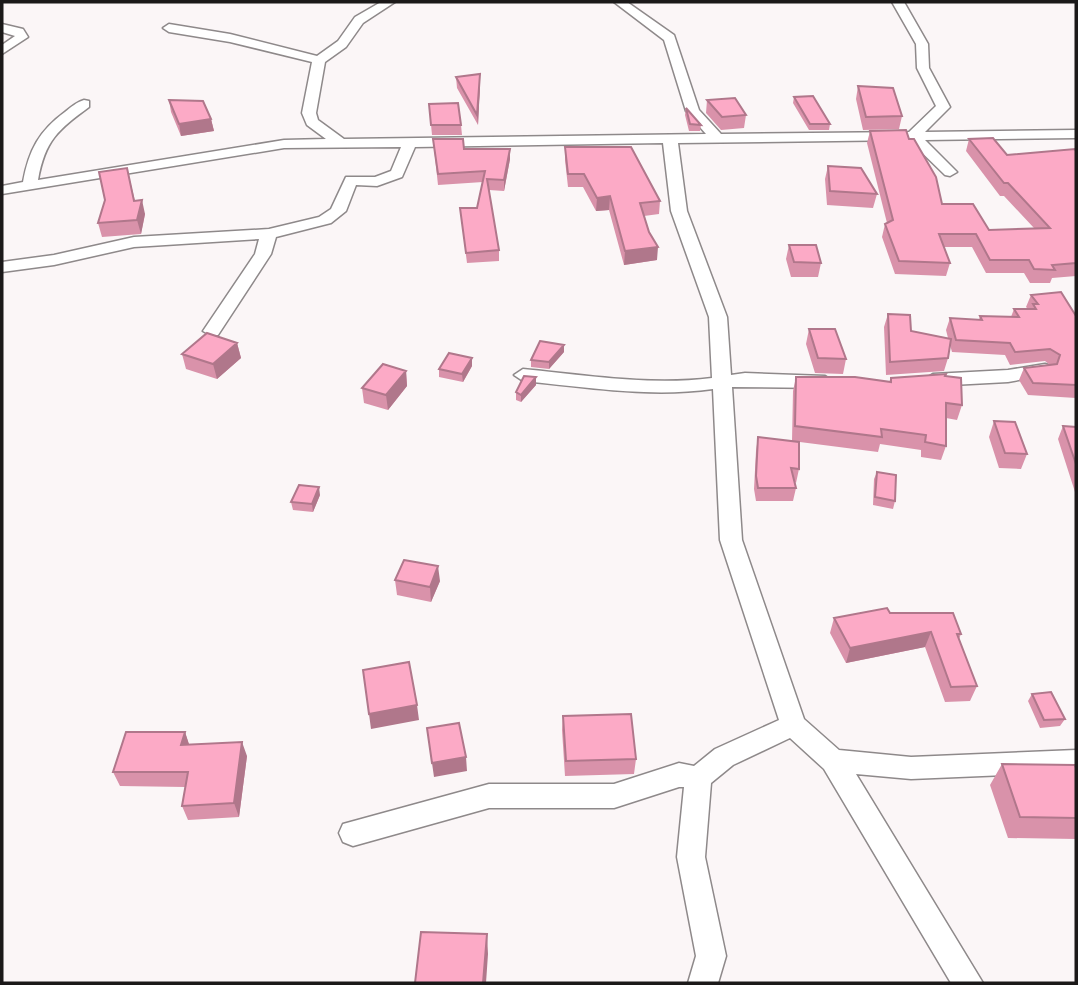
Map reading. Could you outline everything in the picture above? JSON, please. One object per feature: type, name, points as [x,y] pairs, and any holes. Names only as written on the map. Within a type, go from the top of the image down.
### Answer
[{"type":"street","points":[[340,143],[312,122],[309,113],[319,60],[342,44],[359,20],[389,2]]},
{"type":"street","points":[[620,2],[670,38],[693,111],[718,139]]},
{"type":"street","points":[[898,2],[922,44],[922,68],[936,89],[943,107],[914,136]]},
{"type":"street","points":[[2,28],[19,32],[22,37],[2,50]]},
{"type":"street","points":[[169,28],[230,38],[319,60]]},
{"type":"street","points":[[30,185],[34,159],[44,134],[84,104]]},
{"type":"street","points":[[2,190],[273,145],[1076,134]]},
{"type":"street","points":[[914,136],[950,172]]},
{"type":"street","points":[[670,139],[679,211],[718,317],[731,540],[793,725],[832,761],[968,983]]},
{"type":"street","points":[[2,267],[54,260],[134,242],[270,234],[325,220],[338,211],[345,200],[351,180],[377,182],[397,174],[410,142]]},
{"type":"street","points":[[212,331],[263,254],[270,234]]},
{"type":"street","points":[[915,381],[1008,376],[1045,370]]},
{"type":"street","points":[[523,375],[621,385],[695,386],[745,379],[842,382]]},
{"type":"street","points":[[703,983],[711,956],[691,858],[698,778],[724,757],[793,725]]},
{"type":"street","points":[[832,761],[911,768],[1076,761]]},
{"type":"street","points":[[353,834],[489,796],[614,796],[679,775],[698,778]]},
{"type":"building","points":[[480,74],[477,115],[456,77]]},
{"type":"building","points":[[858,86],[893,88],[902,116],[866,117]]},
{"type":"building","points":[[813,96],[830,124],[810,124],[794,97]]},
{"type":"building","points":[[735,98],[746,115],[722,117],[707,100]]},
{"type":"building","points":[[169,100],[203,101],[211,119],[179,124]]},
{"type":"building","points":[[458,103],[461,125],[431,125],[429,104]]},
{"type":"building","points":[[686,108],[701,125],[690,124]]},
{"type":"building","points":[[906,130],[909,139],[914,139],[936,177],[942,204],[973,204],[989,230],[1050,228],[1008,183],[1004,183],[969,139],[993,138],[1007,155],[1075,149],[1076,263],[1052,265],[1055,270],[1034,269],[1029,260],[990,260],[976,234],[939,234],[950,263],[899,261],[885,224],[893,220],[870,131]]},
{"type":"building","points":[[433,139],[463,139],[464,149],[510,149],[504,180],[487,179],[499,250],[466,253],[460,208],[477,208],[485,171],[438,174]]},
{"type":"building","points":[[565,147],[631,147],[660,201],[640,203],[649,232],[658,247],[625,251],[610,196],[597,198],[584,174],[568,174]]},
{"type":"building","points":[[828,166],[861,168],[877,194],[830,191]]},
{"type":"building","points":[[127,168],[134,201],[142,200],[137,220],[98,223],[105,200],[99,172]]},
{"type":"building","points":[[789,245],[816,245],[821,263],[794,262]]},
{"type":"building","points":[[1061,292],[1076,316],[1076,385],[1033,383],[1024,368],[1057,364],[1060,355],[1050,349],[1015,352],[1010,343],[956,340],[950,318],[982,320],[980,316],[1019,317],[1014,309],[1036,309],[1033,304],[1038,304],[1031,295]]},
{"type":"building","points":[[888,314],[910,315],[911,331],[951,339],[948,358],[890,362]]},
{"type":"building","points":[[809,329],[835,329],[846,359],[818,358]]},
{"type":"building","points":[[207,333],[237,343],[213,364],[182,354]]},
{"type":"building","points":[[540,341],[564,345],[549,362],[531,360]]},
{"type":"building","points":[[449,353],[472,358],[462,374],[439,369]]},
{"type":"building","points":[[383,364],[406,371],[386,395],[362,388]]},
{"type":"building","points":[[946,374],[945,376],[961,378],[962,405],[946,403],[946,446],[925,442],[926,435],[881,429],[882,437],[795,426],[796,377],[855,377],[891,382],[891,378]]},
{"type":"building","points":[[524,376],[536,377],[521,395],[516,392]]},
{"type":"building","points":[[994,421],[1015,422],[1027,454],[1005,453]]},
{"type":"building","points":[[1063,426],[1076,427],[1076,464]]},
{"type":"building","points":[[758,437],[799,442],[799,469],[791,468],[796,488],[758,488]]},
{"type":"building","points":[[877,472],[896,475],[895,501],[875,497]]},
{"type":"building","points":[[299,485],[319,487],[312,504],[291,502]]},
{"type":"building","points":[[404,560],[438,566],[430,587],[395,580]]},
{"type":"building","points":[[887,608],[890,613],[953,613],[961,634],[957,634],[977,686],[951,687],[931,632],[850,648],[834,618]]},
{"type":"building","points":[[409,662],[417,705],[369,714],[363,670]]},
{"type":"building","points":[[1051,692],[1065,719],[1044,720],[1032,694]]},
{"type":"building","points":[[631,714],[636,759],[566,761],[563,716]]},
{"type":"building","points":[[459,723],[466,757],[432,763],[427,728]]},
{"type":"building","points":[[126,732],[185,732],[181,745],[242,742],[234,803],[182,806],[188,772],[113,772]]},
{"type":"building","points":[[1002,764],[1075,765],[1076,818],[1020,817]]},
{"type":"building","points":[[421,932],[487,934],[483,983],[415,983]]}]
